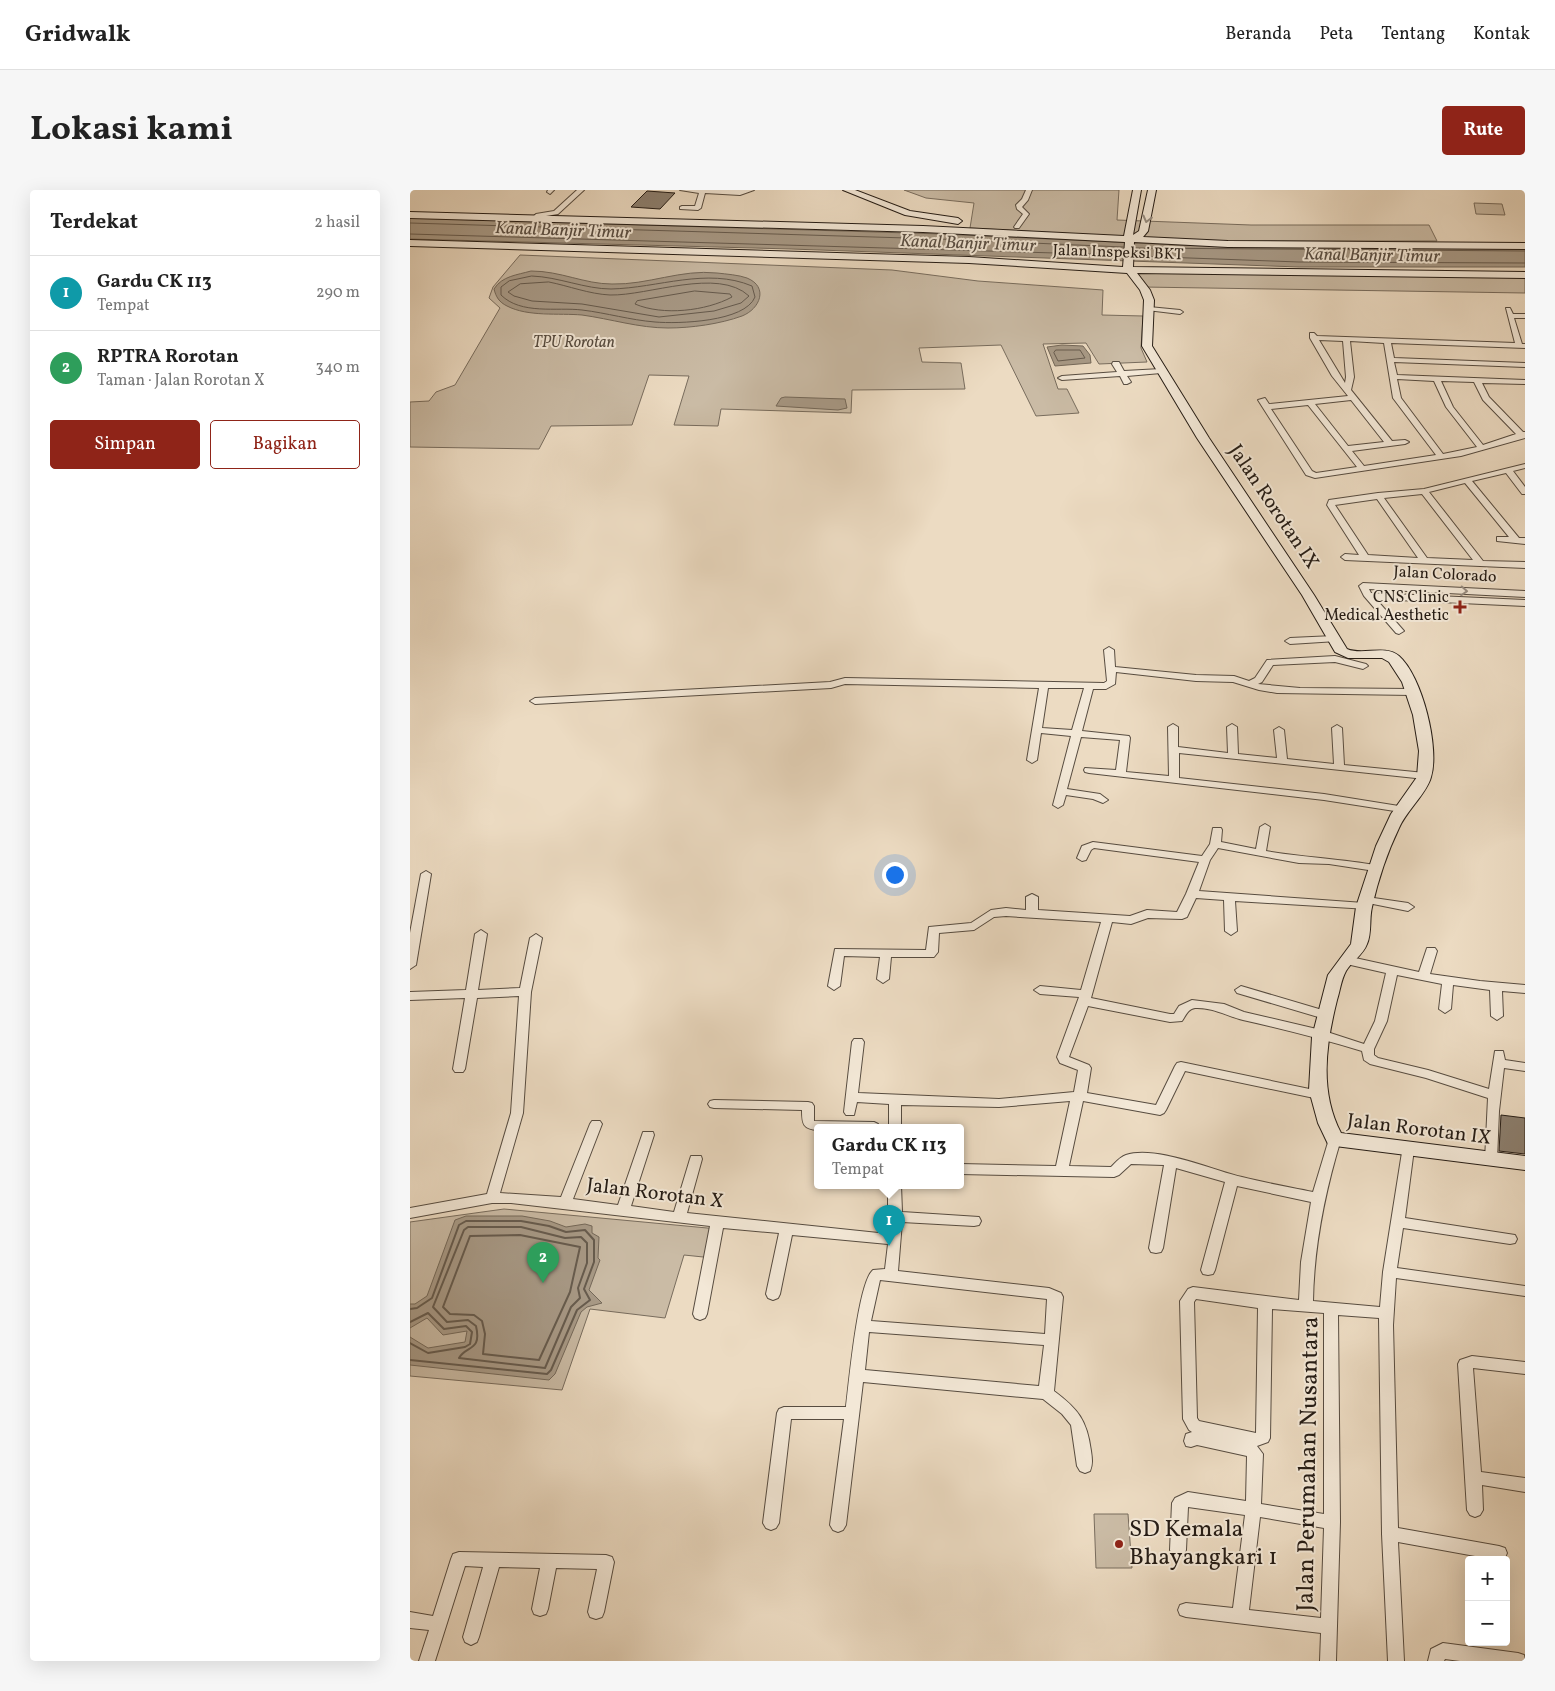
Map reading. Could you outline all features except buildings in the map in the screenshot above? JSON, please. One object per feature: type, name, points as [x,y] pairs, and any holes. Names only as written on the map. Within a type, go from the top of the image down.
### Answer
[{"type":"street","points":[[534,218],[538,215],[556,213],[581,190]]},
{"type":"street","points":[[683,190],[742,193],[751,190]]},
{"type":"street","points":[[847,190],[913,214],[1130,240],[1140,236],[1144,231],[1152,190]]},
{"type":"street","points":[[1018,226],[1026,214],[1019,208],[1019,205],[1025,200],[1028,190]]},
{"type":"street","points":[[1128,269],[1130,240],[1128,234],[1137,190]]},
{"type":"street","points":[[682,208],[698,208],[702,191]]},
{"type":"street","name":"Jalan Inspeksi BKT","points":[[410,215],[923,229],[1228,244],[1525,246]]},
{"type":"street","name":"Jalan Inspeksi BKT","points":[[410,243],[969,260],[1128,269],[1525,275]]},
{"type":"street","name":"Jalan Rorotan IX","points":[[1128,269],[1147,293],[1149,309],[1146,346],[1161,371],[1203,438],[1308,595],[1344,654],[1381,654],[1392,658],[1412,692],[1425,744],[1425,776],[1417,791],[1401,808],[1386,839],[1365,904],[1359,944],[1335,977],[1325,1015],[1316,1066],[1319,1095],[1326,1121],[1335,1139],[1525,1163]]},
{"type":"street","points":[[1149,309],[1180,312]]},
{"type":"street","points":[[1390,444],[1346,390],[1313,335],[1346,340],[1522,346],[1510,312],[1525,316]]},
{"type":"street","points":[[1346,340],[1350,377],[1346,390]]},
{"type":"street","points":[[1387,341],[1397,398],[1441,457]]},
{"type":"street","points":[[1390,360],[1525,365]]},
{"type":"street","points":[[1116,364],[1127,382]]},
{"type":"street","points":[[1062,378],[1161,371]]},
{"type":"street","points":[[1393,377],[1524,384]]},
{"type":"street","points":[[1437,379],[1441,394],[1448,406],[1482,448]]},
{"type":"street","points":[[1352,398],[1310,402],[1264,403],[1311,475],[1321,476],[1441,457],[1482,448],[1523,435],[1486,398],[1477,380]]},
{"type":"street","points":[[1310,402],[1362,470]]},
{"type":"street","points":[[1346,449],[1405,442]]},
{"type":"street","points":[[1365,558],[1331,503],[1336,500],[1424,491],[1525,466]]},
{"type":"street","points":[[1508,471],[1525,492]]},
{"type":"street","points":[[1467,480],[1521,541]]},
{"type":"street","points":[[1424,491],[1480,563]]},
{"type":"street","points":[[1378,495],[1424,560]]},
{"type":"street","points":[[1500,539],[1521,541]]},
{"type":"street","points":[[1345,557],[1525,565]]},
{"type":"street","name":"Jalan Colorado","points":[[1525,594],[1363,586],[1369,596],[1525,603]]},
{"type":"street","points":[[1369,596],[1399,630]]},
{"type":"street","points":[[1290,641],[1334,639]]},
{"type":"street","points":[[535,701],[831,685],[845,681],[1029,683],[1106,686],[1112,684],[1109,650]]},
{"type":"street","points":[[1249,684],[1258,680],[1270,662],[1334,659],[1363,666]]},
{"type":"street","points":[[1110,669],[1234,680],[1257,688],[1412,692]]},
{"type":"street","points":[[1032,760],[1044,686]]},
{"type":"street","points":[[1058,805],[1088,689]]},
{"type":"street","points":[[1173,727],[1174,780]]},
{"type":"street","points":[[1232,727],[1232,756]]},
{"type":"street","points":[[1337,728],[1339,767]]},
{"type":"street","points":[[1037,730],[1076,734],[1125,733],[1121,774]]},
{"type":"street","points":[[1279,730],[1282,761]]},
{"type":"street","points":[[1174,750],[1425,776]]},
{"type":"street","points":[[1089,770],[1401,808]]},
{"type":"street","points":[[1062,791],[1096,796],[1103,800]]},
{"type":"street","points":[[1261,851],[1265,827]]},
{"type":"street","points":[[834,986],[839,952],[930,954],[932,952],[933,930],[974,926],[995,913],[1032,913],[1107,920],[1131,920],[1150,913],[1180,916],[1183,914],[1192,894],[1204,860],[1215,844],[1217,830]]},
{"type":"street","points":[[1215,844],[1261,851],[1299,860],[1329,861],[1376,868]]},
{"type":"street","points":[[1082,858],[1086,848],[1093,845],[1204,860]]},
{"type":"street","points":[[410,965],[426,874]]},
{"type":"street","points":[[1192,894],[1408,907]]},
{"type":"street","points":[[1032,897],[1032,913]]},
{"type":"street","points":[[1229,897],[1231,930]]},
{"type":"street","points":[[1062,1170],[1076,1101],[1080,1096],[1085,1068],[1063,1058],[1085,998],[1107,920]]},
{"type":"street","points":[[459,1068],[481,934]]},
{"type":"street","points":[[498,1198],[517,1112],[525,992],[536,938]]},
{"type":"street","points":[[1424,975],[1431,951]]},
{"type":"street","points":[[883,979],[886,953]]},
{"type":"street","points":[[1346,960],[1392,971],[1496,988],[1525,989]]},
{"type":"street","points":[[1392,971],[1381,1021],[1368,1049],[1368,1057],[1374,1061],[1428,1074],[1495,1096]]},
{"type":"street","points":[[1445,1009],[1448,980]]},
{"type":"street","points":[[1496,988],[1497,1016]]},
{"type":"street","points":[[1040,990],[1085,998],[1170,1018],[1178,1018],[1187,1006],[1192,1004],[1216,1006],[1241,1016],[1321,1034],[1368,1049]]},
{"type":"street","points":[[1241,990],[1325,1015]]},
{"type":"street","points":[[410,996],[525,992]]},
{"type":"street","points":[[850,1112],[858,1042]]},
{"type":"street","points":[[1491,1160],[1499,1059],[1525,1067]]},
{"type":"street","points":[[853,1097],[999,1103],[1080,1096],[1160,1110],[1179,1067],[1182,1066],[1319,1095]]},
{"type":"street","points":[[895,1100],[895,1124]]},
{"type":"street","points":[[714,1104],[808,1106],[809,1124],[814,1124]]},
{"type":"street","points":[[564,1203],[596,1124]]},
{"type":"street","points":[[623,1210],[648,1134]]},
{"type":"street","points":[[1306,1305],[1306,1270],[1317,1198],[1335,1139]]},
{"type":"street","points":[[1396,1661],[1390,1534],[1388,1308],[1390,1272],[1408,1149]]},
{"type":"street","points":[[679,1218],[696,1159]]},
{"type":"street","points":[[964,1169],[1114,1172],[1128,1159],[1171,1161],[1232,1180],[1317,1198]]},
{"type":"street","points":[[1156,1248],[1171,1161]]},
{"type":"street","points":[[1208,1270],[1232,1180]]},
{"type":"street","points":[[891,1275],[895,1240],[895,1189]]},
{"type":"street","name":"Jalan Rorotan X","points":[[410,1213],[498,1198],[564,1203],[679,1218],[895,1240]]},
{"type":"street","points":[[896,1216],[974,1221]]},
{"type":"street","points":[[700,1314],[717,1222]]},
{"type":"street","points":[[1397,1222],[1510,1239]]},
{"type":"street","points":[[773,1294],[787,1229]]},
{"type":"street","points":[[1390,1272],[1525,1291]]},
{"type":"street","points":[[838,1525],[864,1326],[874,1277],[878,1274],[1049,1294],[1056,1297],[1046,1392]]},
{"type":"street","points":[[1265,1303],[1263,1438],[1255,1440],[1198,1428],[1190,1423],[1187,1301],[1193,1293],[1265,1303],[1331,1307]]},
{"type":"street","name":"Jalan Perumahan Nusantara","points":[[1328,1661],[1332,1522],[1331,1307],[1388,1308]]},
{"type":"street","points":[[864,1326],[1052,1340]]},
{"type":"street","points":[[1475,1510],[1465,1364],[1472,1362],[1525,1368]]},
{"type":"street","points":[[857,1375],[1046,1392],[1074,1414],[1079,1422],[1085,1466]]},
{"type":"street","points":[[771,1523],[784,1413],[852,1413]]},
{"type":"street","points":[[1191,1441],[1191,1438],[1196,1438],[1254,1452],[1256,1458],[1253,1509],[1240,1616]]},
{"type":"street","points":[[1474,1477],[1525,1485]]},
{"type":"street","points":[[1178,1550],[1180,1503],[1188,1498],[1332,1522]]},
{"type":"street","points":[[1390,1534],[1498,1553]]},
{"type":"street","points":[[427,1661],[459,1559],[606,1562],[596,1612]]},
{"type":"street","points":[[471,1636],[493,1559]]},
{"type":"street","points":[[540,1609],[550,1560]]},
{"type":"street","points":[[1186,1610],[1328,1626]]},
{"type":"street","points":[[410,1620],[438,1624]]},
{"type":"street","points":[[1436,1661],[1437,1654],[1443,1651],[1518,1661]]},
{"type":"green space","points":[[904,190],[1119,190],[1117,220],[1251,225],[1429,225],[1437,241],[1205,241],[970,228],[974,203],[926,198]]},
{"type":"green space","points":[[1474,203],[1502,204],[1505,215],[1476,214]]},
{"type":"green space","name":"TPU Rorotan","points":[[520,255],[892,270],[978,281],[1103,290],[1102,315],[1143,316],[1141,348],[1147,362],[1099,364],[1086,343],[1043,344],[1058,389],[1067,389],[1079,413],[1036,416],[1001,345],[919,348],[922,362],[961,363],[965,389],[852,390],[851,413],[721,409],[718,426],[674,425],[689,376],[649,375],[632,425],[551,426],[539,449],[410,447],[410,402],[429,401],[436,392],[455,385],[500,308],[489,298],[493,287]]},
{"type":"green space","points":[[1128,270],[1525,275],[1525,293],[1143,287]]},
{"type":"green space","points":[[504,1209],[718,1229],[713,1258],[684,1255],[665,1318],[590,1309],[562,1390],[410,1376],[410,1222]]},
{"type":"green space","points":[[1094,1514],[1128,1514],[1132,1568],[1096,1568]]},
{"type":"water","name":"Kanal Banjir Timur","points":[[410,218],[941,234],[1180,245],[1525,247],[1525,267],[1299,267],[791,249],[410,239]]},
{"type":"water","points":[[531,271],[612,284],[625,284],[690,273],[728,274],[747,278],[754,282],[760,292],[757,303],[748,313],[742,316],[705,325],[657,328],[582,315],[524,312],[507,306],[500,301],[494,289],[501,281]]},
{"type":"water","points":[[1062,345],[1083,346],[1090,355],[1091,363],[1055,366],[1047,347]]},
{"type":"water","points":[[781,398],[845,399],[847,408],[838,410],[776,406]]},
{"type":"water","points":[[466,1216],[522,1216],[550,1221],[566,1227],[585,1224],[592,1226],[592,1233],[599,1237],[598,1258],[600,1260],[589,1290],[602,1303],[587,1307],[581,1312],[555,1374],[549,1380],[410,1365],[410,1337],[428,1348],[465,1342],[467,1331],[443,1335],[427,1318],[410,1328],[410,1304],[415,1304],[427,1296],[455,1220]]},
{"type":"place","name":"CNS Clinic Medical Aesthetic","points":[[1460,607]]},
{"type":"place","name":"Gardu CK 113","points":[[889,1246]]},
{"type":"place","name":"RPTRA Rorotan","points":[[543,1283]]},
{"type":"place","name":"SD Kemala Bhayangkari 1","points":[[1119,1544]]}]
